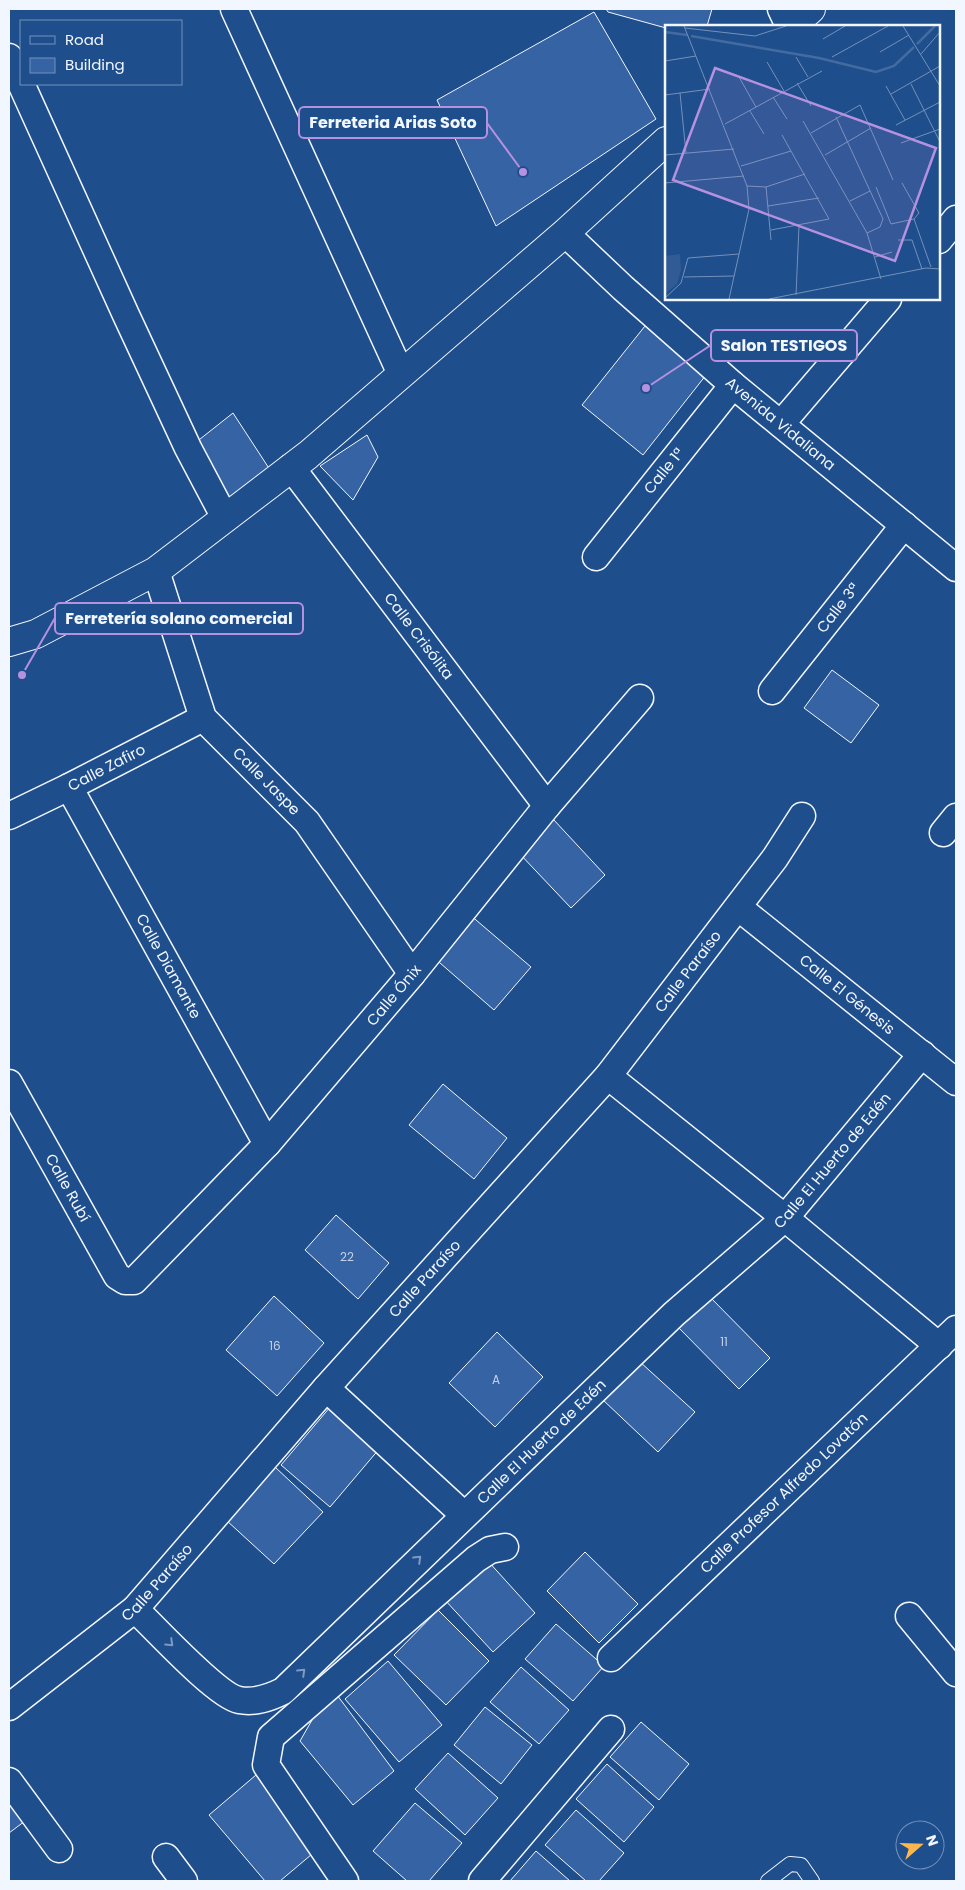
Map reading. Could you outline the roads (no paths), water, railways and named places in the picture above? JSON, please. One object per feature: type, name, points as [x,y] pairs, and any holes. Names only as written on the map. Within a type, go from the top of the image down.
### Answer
[{"type":"main road","points":[[792,25],[812,9]]},
{"type":"main road","points":[[9,642],[36,634],[156,571],[291,467],[565,233],[665,142]]},
{"type":"street","points":[[780,9],[790,25]]},
{"type":"street","points":[[244,12],[401,374]]},
{"type":"street","points":[[9,57],[20,81]]},
{"type":"street","points":[[22,85],[146,360],[188,448],[225,518]]},
{"type":"street","points":[[940,239],[956,219]]},
{"type":"street","name":"Avenida Vidaliana","points":[[565,233],[623,288],[733,385],[956,568]]},
{"type":"street","points":[[781,424],[887,300]]},
{"type":"street","name":"Calle 1ª","points":[[596,557],[733,385]]},
{"type":"street","name":"Calle Crisólita","points":[[291,467],[547,806]]},
{"type":"street","name":"Calle 3ª","points":[[772,691],[904,525]]},
{"type":"street","name":"Calle Jaspe","points":[[156,571],[204,718],[307,822],[412,974]]},
{"type":"street","name":"Calle Ónix","points":[[134,1280],[267,1144],[412,974],[547,806],[640,698]]},
{"type":"street","name":"Calle Zafiro","points":[[9,816],[204,718]]},
{"type":"street","name":"Calle Diamante","points":[[69,787],[267,1144]]},
{"type":"street","name":"Calle Paraíso","points":[[9,1706],[135,1609],[326,1388],[608,1076],[775,858],[802,816]]},
{"type":"street","name":"Calle El Génesis","points":[[738,907],[956,1082]]},
{"type":"street","name":"Calle El Huerto de Edén","points":[[135,1609],[218,1689],[238,1700],[264,1700],[283,1690],[674,1314],[785,1218],[922,1054]]},
{"type":"street","points":[[608,1076],[785,1218],[947,1338]]},
{"type":"street","name":"Calle Rubí","points":[[9,1083],[117,1276],[125,1281],[134,1280]]},
{"type":"street","name":"Calle Profesor Alfredo Lovatón","points":[[611,1658],[947,1338]]},
{"type":"street","points":[[326,1388],[464,1515]]},
{"type":"street","points":[[345,1881],[266,1765],[271,1738],[476,1559],[490,1550],[505,1546]]},
{"type":"street","points":[[909,1616],[956,1673]]},
{"type":"street","points":[[482,1881],[611,1729]]},
{"type":"street","points":[[9,1781],[59,1850]]},
{"type":"street","points":[[166,1857],[184,1881]]},
{"type":"lane","points":[[768,1881],[790,1864],[801,1865],[812,1881]]},
{"type":"place","name":"Ferreteria Arias Soto","points":[[523,172]]},
{"type":"place","name":"Salon TESTIGOS","points":[[646,388]]},
{"type":"place","name":"Ferretería solano comercial","points":[[22,675]]}]
